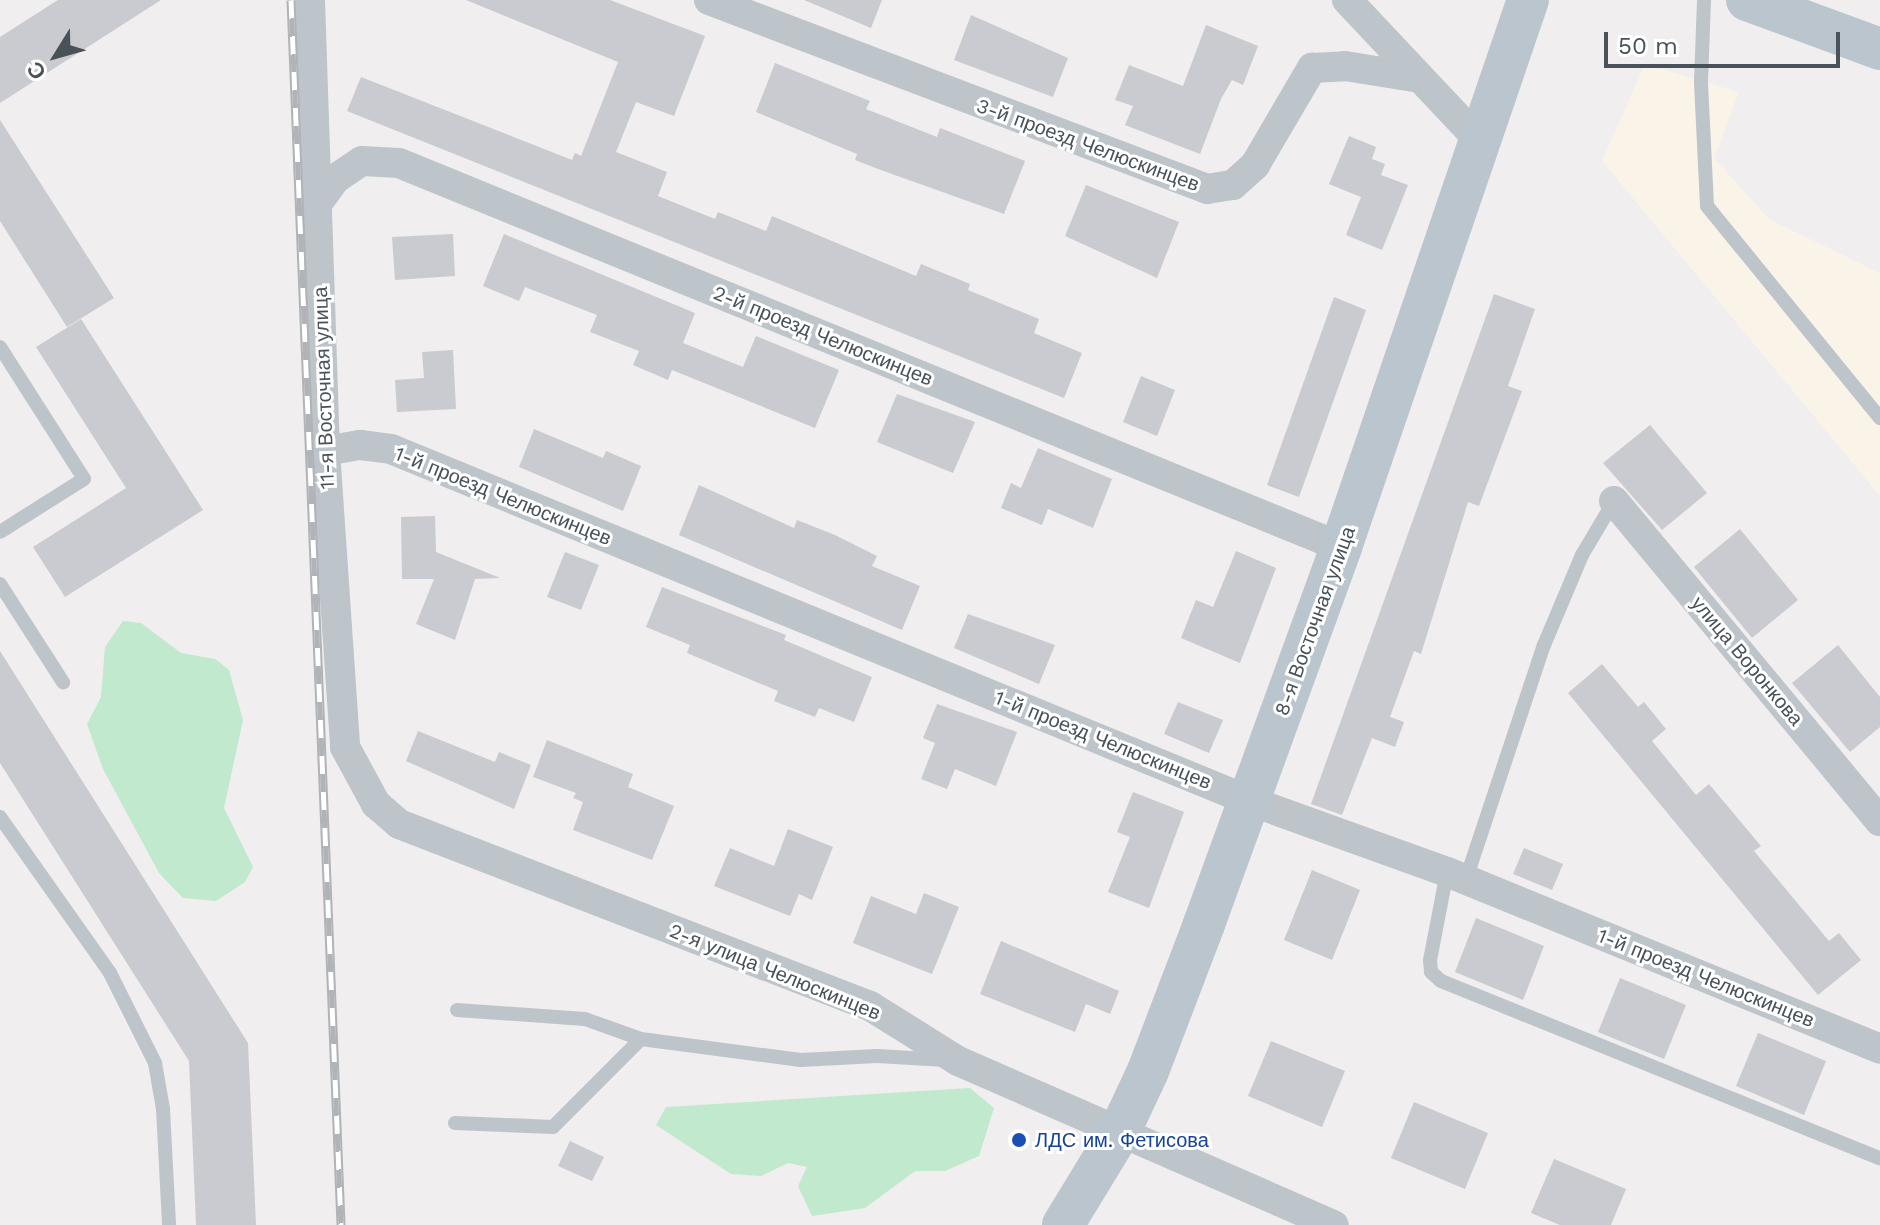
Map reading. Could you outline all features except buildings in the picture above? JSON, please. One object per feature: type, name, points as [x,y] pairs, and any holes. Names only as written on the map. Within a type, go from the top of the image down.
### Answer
[{"type":"main road","name":"8-я Восточная улица","points":[[1063,1225],[1119,1133],[1148,1071],[1341,547],[1528,0]]},
{"type":"main road","points":[[1747,0],[1880,49]]},
{"type":"street","name":"11-я Восточная улица","points":[[310,0],[325,451],[345,747],[356,773]]},
{"type":"street","name":"3-й проезд Челюскинцев","points":[[709,0],[1185,185],[1207,189],[1233,185],[1255,165],[1312,68],[1345,66],[1420,78]]},
{"type":"street","points":[[1347,0],[1479,140]]},
{"type":"street","name":"2-й проезд Челюскинцев","points":[[317,204],[335,179],[362,161],[399,163],[1341,547]]},
{"type":"street","name":"1-й проезд Челюскинцев","points":[[325,451],[360,445],[391,449],[1250,801],[1456,876],[1880,1049]]},
{"type":"street","name":"улица Воронкова","points":[[1614,501],[1880,821]]},
{"type":"street","name":"2-я улица Челюскинцев","points":[[356,773],[376,804],[399,824],[870,1006],[958,1061],[1334,1225]]},
{"type":"lane","points":[[1704,0],[1701,83],[1707,206],[1880,418]]},
{"type":"lane","points":[[0,347],[84,479],[0,532]]},
{"type":"lane","points":[[1614,501],[1582,555],[1544,645],[1456,876],[1430,960],[1431,972],[1441,981],[1880,1158]]},
{"type":"lane","points":[[0,584],[63,682]]},
{"type":"lane","points":[[0,817],[110,973],[155,1063],[163,1109],[169,1225]]},
{"type":"lane","points":[[457,1010],[585,1019],[641,1039],[801,1060],[877,1056],[958,1061]]},
{"type":"lane","points":[[455,1123],[553,1127],[641,1039]]},
{"type":"shaded area","points":[[1645,64],[1739,92],[1714,158],[1769,219],[1880,273],[1880,496],[1602,161]]},
{"type":"green space","points":[[123,621],[141,623],[181,653],[215,659],[229,670],[243,720],[224,808],[253,867],[245,882],[216,901],[183,898],[159,873],[103,769],[87,724],[101,697],[105,647]]},
{"type":"green space","points":[[970,1088],[994,1108],[979,1156],[945,1171],[915,1171],[865,1208],[812,1216],[798,1186],[807,1167],[788,1163],[761,1176],[731,1174],[656,1125],[666,1107]]},
{"type":"railway","points":[[291,0],[341,1225]]},
{"type":"place","name":"ЛДС им. Фетисова","points":[[1019,1140]]}]
